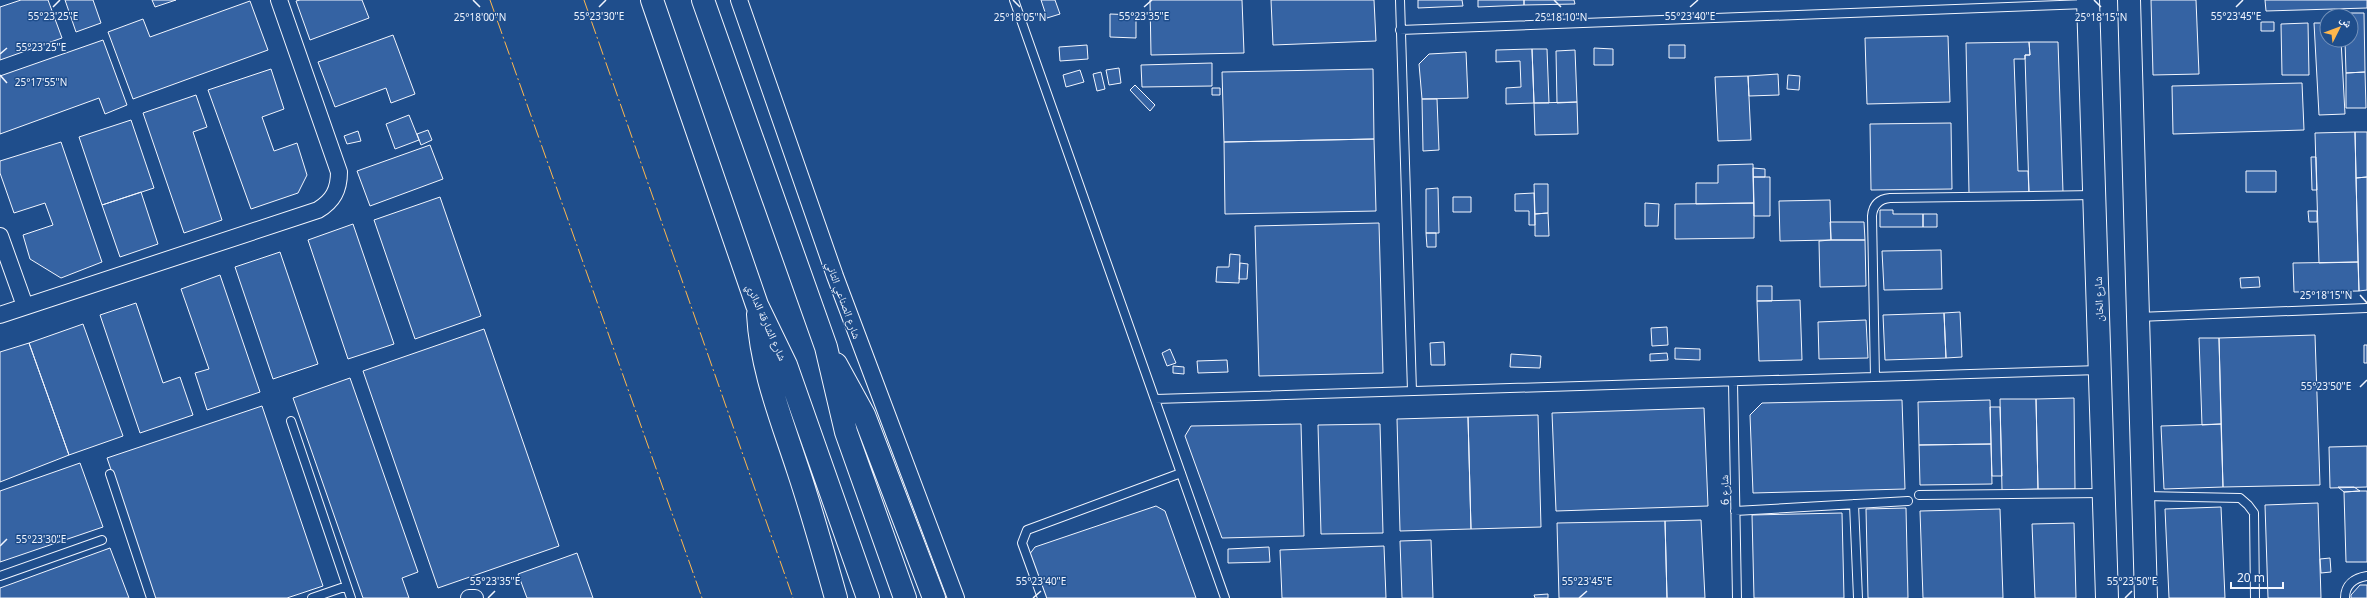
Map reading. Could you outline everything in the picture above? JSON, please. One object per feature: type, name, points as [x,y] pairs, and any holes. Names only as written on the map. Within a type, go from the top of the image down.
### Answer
[{"type":"main road","name":"شارع الشارقة الدائري","points":[[652,0],[757,305],[786,365],[868,598]]},
{"type":"main road","points":[[703,0],[826,347],[846,432],[905,598]]},
{"type":"main road","points":[[2129,0],[2146,598]]},
{"type":"main road","name":"شارع الخان","points":[[2089,2],[2107,598]]},
{"type":"main road","points":[[757,305],[759,343],[764,367],[807,497],[836,598]]},
{"type":"main road","points":[[826,347],[864,415],[934,598]]},
{"type":"street","points":[[0,315],[306,212],[326,190],[335,162],[279,0]]},
{"type":"street","name":"شارع الصناعي الثاني","points":[[739,0],[835,276],[956,598]]},
{"type":"street","points":[[0,236],[25,306]]},
{"type":"street","points":[[469,598],[475,598]]},
{"type":"lane","points":[[1014,0],[1225,598]]},
{"type":"lane","points":[[1400,0],[1412,391]]},
{"type":"lane","points":[[1400,30],[2089,2]]},
{"type":"lane","points":[[1875,377],[1872,216],[1873,210],[1879,202],[1890,198],[2095,195]]},
{"type":"lane","points":[[2138,317],[2367,308]]},
{"type":"lane","points":[[1155,399],[2100,370]]},
{"type":"lane","name":"شارع 6","points":[[1733,382],[1737,598]]},
{"type":"lane","points":[[291,421],[351,598]]},
{"type":"lane","points":[[1042,598],[1022,543],[1027,530],[1181,473]]},
{"type":"lane","points":[[110,474],[151,598]]},
{"type":"lane","points":[[1919,495],[2103,493]]},
{"type":"lane","points":[[2144,496],[2240,498],[2248,505],[2254,513],[2255,598]]},
{"type":"lane","points":[[1735,511],[1908,501]]},
{"type":"lane","points":[[1854,504],[1858,598]]},
{"type":"lane","points":[[0,576],[102,540]]},
{"type":"lane","points":[[2345,598],[2345,592],[2357,577],[2367,576]]},
{"type":"lane","points":[[312,598],[347,586]]},
{"type":"building","points":[[21,0],[48,0],[62,38],[0,60],[0,7]]},
{"type":"building","points":[[65,0],[93,0],[101,23],[76,32]]},
{"type":"building","points":[[152,0],[176,0],[155,7]]},
{"type":"building","points":[[362,0],[369,18],[310,40],[296,1]]},
{"type":"building","points":[[1041,0],[1055,0],[1060,14],[1047,18]]},
{"type":"building","points":[[1150,0],[1242,0],[1244,53],[1151,55]]},
{"type":"building","points":[[1271,0],[1374,0],[1376,41],[1273,45]]},
{"type":"building","points":[[1418,0],[1462,0],[1463,6],[1418,8]]},
{"type":"building","points":[[1478,0],[1524,0],[1524,5],[1478,7]]},
{"type":"building","points":[[1524,0],[1574,0],[1575,4],[1524,5]]},
{"type":"building","points":[[2151,0],[2196,0],[2199,74],[2153,75]]},
{"type":"building","points":[[2265,0],[2367,0],[2367,8],[2319,8],[2319,9],[2266,11]]},
{"type":"building","points":[[250,1],[268,50],[133,99],[108,32],[143,19],[150,37]]},
{"type":"building","points":[[2359,13],[2364,13],[2365,72],[2346,73],[2345,48],[2359,48]]},
{"type":"building","points":[[1110,14],[1136,15],[1136,38],[1110,37]]},
{"type":"building","points":[[2261,22],[2274,22],[2274,31],[2261,31]]},
{"type":"building","points":[[2308,23],[2309,75],[2282,75],[2281,24]]},
{"type":"building","points":[[2314,23],[2319,23],[2319,48],[2341,48],[2345,114],[2319,115]]},
{"type":"building","points":[[393,35],[415,94],[391,103],[386,88],[335,107],[318,62]]},
{"type":"building","points":[[1948,36],[1950,102],[1867,104],[1865,38]]},
{"type":"building","points":[[103,40],[127,105],[105,114],[99,98],[0,134],[0,76]]},
{"type":"building","points":[[2029,42],[2058,42],[2063,192],[2029,193],[2025,55],[2030,55]]},
{"type":"building","points":[[2029,42],[2030,55],[2025,55],[2025,59],[2014,59],[2018,171],[2028,171],[2029,193],[1969,193],[1966,43]]},
{"type":"building","points":[[1087,45],[1088,59],[1060,61],[1059,47]]},
{"type":"building","points":[[1669,45],[1685,45],[1685,58],[1669,58]]},
{"type":"building","points":[[1594,48],[1613,49],[1613,65],[1594,65]]},
{"type":"building","points":[[1532,49],[1534,103],[1506,104],[1506,88],[1521,87],[1520,61],[1496,62],[1496,50]]},
{"type":"building","points":[[1532,49],[1547,49],[1549,103],[1534,103]]},
{"type":"building","points":[[1575,50],[1577,102],[1557,103],[1556,51]]},
{"type":"building","points":[[1466,52],[1468,98],[1422,99],[1419,64],[1429,54]]},
{"type":"building","points":[[1212,63],[1212,86],[1142,87],[1141,65]]},
{"type":"building","points":[[1119,68],[1121,83],[1109,85],[1106,70]]},
{"type":"building","points":[[271,69],[284,109],[262,117],[274,151],[297,143],[307,175],[298,193],[251,209],[208,90]]},
{"type":"building","points":[[1373,69],[1374,139],[1224,142],[1222,72]]},
{"type":"building","points":[[1080,70],[1084,82],[1066,87],[1063,75]]},
{"type":"building","points":[[1101,72],[1105,89],[1097,91],[1093,74]]},
{"type":"building","points":[[2365,72],[2366,108],[2346,108],[2346,73]]},
{"type":"building","points":[[1778,74],[1779,95],[1749,96],[1748,76]]},
{"type":"building","points":[[1788,75],[1800,76],[1799,90],[1787,89]]},
{"type":"building","points":[[1748,76],[1751,140],[1718,141],[1715,77]]},
{"type":"building","points":[[2302,83],[2304,130],[2173,134],[2172,86]]},
{"type":"building","points":[[1135,85],[1155,105],[1150,111],[1130,90]]},
{"type":"building","points":[[1212,88],[1220,88],[1220,95],[1212,95]]},
{"type":"building","points":[[196,95],[207,127],[193,132],[222,220],[184,233],[143,113]]},
{"type":"building","points":[[1422,99],[1437,99],[1439,150],[1423,151]]},
{"type":"building","points":[[1577,102],[1578,134],[1535,135],[1534,103]]},
{"type":"building","points":[[409,115],[419,140],[395,149],[386,124]]},
{"type":"building","points":[[131,120],[154,188],[102,205],[79,137]]},
{"type":"building","points":[[1951,123],[1952,189],[1871,190],[1870,124]]},
{"type":"building","points":[[428,130],[432,140],[421,145],[417,134]]},
{"type":"building","points":[[358,131],[361,141],[347,144],[344,136]]},
{"type":"building","points":[[2355,132],[2367,132],[2367,177],[2356,178]]},
{"type":"building","points":[[2355,132],[2358,262],[2319,263],[2315,133]]},
{"type":"building","points":[[1374,139],[1376,211],[1225,214],[1224,142]]},
{"type":"building","points":[[61,142],[102,262],[61,278],[30,259],[23,235],[53,225],[45,203],[14,213],[0,173],[0,161]]},
{"type":"building","points":[[430,145],[443,179],[370,206],[357,171]]},
{"type":"building","points":[[2311,157],[2316,157],[2317,190],[2312,190]]},
{"type":"building","points":[[1753,164],[1754,203],[1696,204],[1696,183],[1718,183],[1718,165]]},
{"type":"building","points":[[1753,168],[1765,169],[1765,177],[1753,177]]},
{"type":"building","points":[[2246,171],[2276,171],[2276,192],[2246,192]]},
{"type":"building","points":[[1753,177],[1770,177],[1770,216],[1754,216]]},
{"type":"building","points":[[2367,177],[2367,290],[2359,291],[2356,178]]},
{"type":"building","points":[[1534,184],[1548,184],[1548,213],[1535,214]]},
{"type":"building","points":[[1438,188],[1439,233],[1426,233],[1426,189]]},
{"type":"building","points":[[141,192],[158,244],[120,257],[102,205]]},
{"type":"building","points":[[1534,193],[1535,225],[1529,225],[1529,211],[1515,211],[1515,194]]},
{"type":"building","points":[[440,197],[481,316],[415,339],[374,220]]},
{"type":"building","points":[[1453,197],[1471,197],[1471,212],[1453,212]]},
{"type":"building","points":[[1830,200],[1831,240],[1780,241],[1779,201]]},
{"type":"building","points":[[1645,203],[1659,204],[1658,226],[1645,226]]},
{"type":"building","points":[[1754,203],[1754,238],[1675,239],[1675,204]]},
{"type":"building","points":[[1880,210],[1893,210],[1893,214],[1923,214],[1923,227],[1880,227]]},
{"type":"building","points":[[2308,211],[2317,211],[2317,222],[2309,222]]},
{"type":"building","points":[[1548,213],[1549,236],[1535,236],[1535,214]]},
{"type":"building","points":[[1923,214],[1937,214],[1937,227],[1923,227]]},
{"type":"building","points":[[1830,222],[1864,222],[1865,240],[1831,240]]},
{"type":"building","points":[[1379,223],[1383,373],[1259,376],[1255,226]]},
{"type":"building","points":[[353,224],[394,344],[348,359],[308,240]]},
{"type":"building","points":[[1426,233],[1436,233],[1436,247],[1427,247]]},
{"type":"building","points":[[1865,240],[1866,286],[1820,287],[1819,241]]},
{"type":"building","points":[[1941,250],[1942,289],[1884,290],[1882,251]]},
{"type":"building","points":[[280,252],[318,364],[273,379],[235,267]]},
{"type":"building","points":[[1230,254],[1240,255],[1239,283],[1216,282],[1217,267],[1229,267]]},
{"type":"building","points":[[2358,262],[2359,291],[2294,292],[2293,263]]},
{"type":"building","points":[[1240,263],[1248,264],[1247,279],[1239,279]]},
{"type":"building","points":[[220,275],[260,392],[207,410],[195,373],[209,369],[181,289]]},
{"type":"building","points":[[2259,277],[2260,287],[2241,288],[2240,278]]},
{"type":"building","points":[[1757,286],[1772,286],[1772,301],[1757,301]]},
{"type":"building","points":[[1800,300],[1802,360],[1759,361],[1757,301]]},
{"type":"building","points":[[136,303],[163,383],[180,377],[193,415],[140,433],[100,315]]},
{"type":"building","points":[[1960,312],[1962,357],[1946,358],[1944,313]]},
{"type":"building","points":[[1944,313],[1946,358],[1885,360],[1883,315]]},
{"type":"building","points":[[1866,320],[1868,358],[1819,359],[1818,322]]},
{"type":"building","points":[[83,324],[123,436],[69,455],[29,343]]},
{"type":"building","points":[[1667,327],[1668,345],[1652,346],[1651,328]]},
{"type":"building","points":[[484,329],[559,546],[438,588],[363,371]]},
{"type":"building","points":[[2315,335],[2320,485],[2223,487],[2219,338]]},
{"type":"building","points":[[2199,338],[2219,338],[2221,424],[2202,425]]},
{"type":"building","points":[[1444,342],[1445,365],[1431,365],[1430,343]]},
{"type":"building","points":[[29,343],[69,455],[0,482],[0,352]]},
{"type":"building","points":[[2364,345],[2367,345],[2367,363],[2364,363]]},
{"type":"building","points":[[1675,348],[1700,349],[1700,360],[1675,359]]},
{"type":"building","points":[[1170,349],[1176,363],[1167,366],[1162,353]]},
{"type":"building","points":[[1667,353],[1668,360],[1650,361],[1650,354]]},
{"type":"building","points":[[1511,354],[1541,356],[1540,368],[1510,367]]},
{"type":"building","points":[[1227,360],[1228,372],[1198,373],[1197,361]]},
{"type":"building","points":[[1173,366],[1184,367],[1184,374],[1173,373]]},
{"type":"building","points":[[350,378],[418,572],[402,578],[409,598],[363,598],[293,398]]},
{"type":"building","points":[[2074,398],[2075,489],[2038,489],[2036,399]]},
{"type":"building","points":[[2000,399],[2036,399],[2038,489],[2002,490]]},
{"type":"building","points":[[1902,400],[1905,489],[1753,493],[1750,415],[1762,403]]},
{"type":"building","points":[[1990,400],[1991,444],[1919,445],[1918,402]]},
{"type":"building","points":[[262,406],[323,586],[287,598],[155,598],[107,458]]},
{"type":"building","points":[[1990,407],[2000,407],[2002,476],[1992,476]]},
{"type":"building","points":[[1704,408],[1708,506],[1556,511],[1552,413]]},
{"type":"building","points":[[1538,415],[1541,527],[1471,529],[1468,417]]},
{"type":"building","points":[[1468,417],[1471,529],[1400,531],[1397,419]]},
{"type":"building","points":[[1301,424],[1304,536],[1222,538],[1185,436],[1191,426]]},
{"type":"building","points":[[1380,424],[1383,533],[1321,534],[1318,425]]},
{"type":"building","points":[[2221,424],[2223,487],[2164,489],[2161,426]]},
{"type":"building","points":[[1991,444],[1992,484],[1920,485],[1919,445]]},
{"type":"building","points":[[2367,446],[2367,487],[2330,488],[2329,447]]},
{"type":"building","points":[[80,463],[103,527],[0,562],[0,491]]},
{"type":"building","points":[[2338,487],[2354,487],[2360,491],[2344,492]]},
{"type":"building","points":[[2367,491],[2367,562],[2346,562],[2344,492]]},
{"type":"building","points":[[2318,503],[2321,598],[2268,598],[2265,505]]},
{"type":"building","points":[[1156,506],[1165,511],[1196,598],[1045,598],[1029,555],[1035,547]]},
{"type":"building","points":[[2221,507],[2225,598],[2169,598],[2165,509]]},
{"type":"building","points":[[1906,508],[1908,598],[1868,598],[1866,509]]},
{"type":"building","points":[[2000,509],[2003,598],[1923,598],[1920,511]]},
{"type":"building","points":[[1842,513],[1844,598],[1754,598],[1752,515]]},
{"type":"building","points":[[1701,520],[1705,598],[1667,598],[1665,521]]},
{"type":"building","points":[[1665,521],[1667,598],[1559,598],[1557,523]]},
{"type":"building","points":[[2074,523],[2076,598],[2035,598],[2032,524]]},
{"type":"building","points":[[1431,540],[1433,598],[1402,598],[1400,541]]},
{"type":"building","points":[[1384,546],[1386,598],[1282,598],[1280,550]]},
{"type":"building","points":[[1269,547],[1270,562],[1228,563],[1228,549]]},
{"type":"building","points":[[110,548],[129,598],[0,598],[0,588]]},
{"type":"building","points":[[577,553],[593,598],[527,598],[518,574]]},
{"type":"building","points":[[2330,558],[2331,572],[2321,573],[2320,559]]},
{"type":"building","points":[[2360,585],[2367,585],[2367,598],[2351,598],[2351,595]]},
{"type":"building","points":[[1548,594],[1548,598],[1535,598],[1534,595]]},
{"type":"power","points":[[490,0],[702,598]]},
{"type":"power","points":[[584,0],[793,598]]}]
